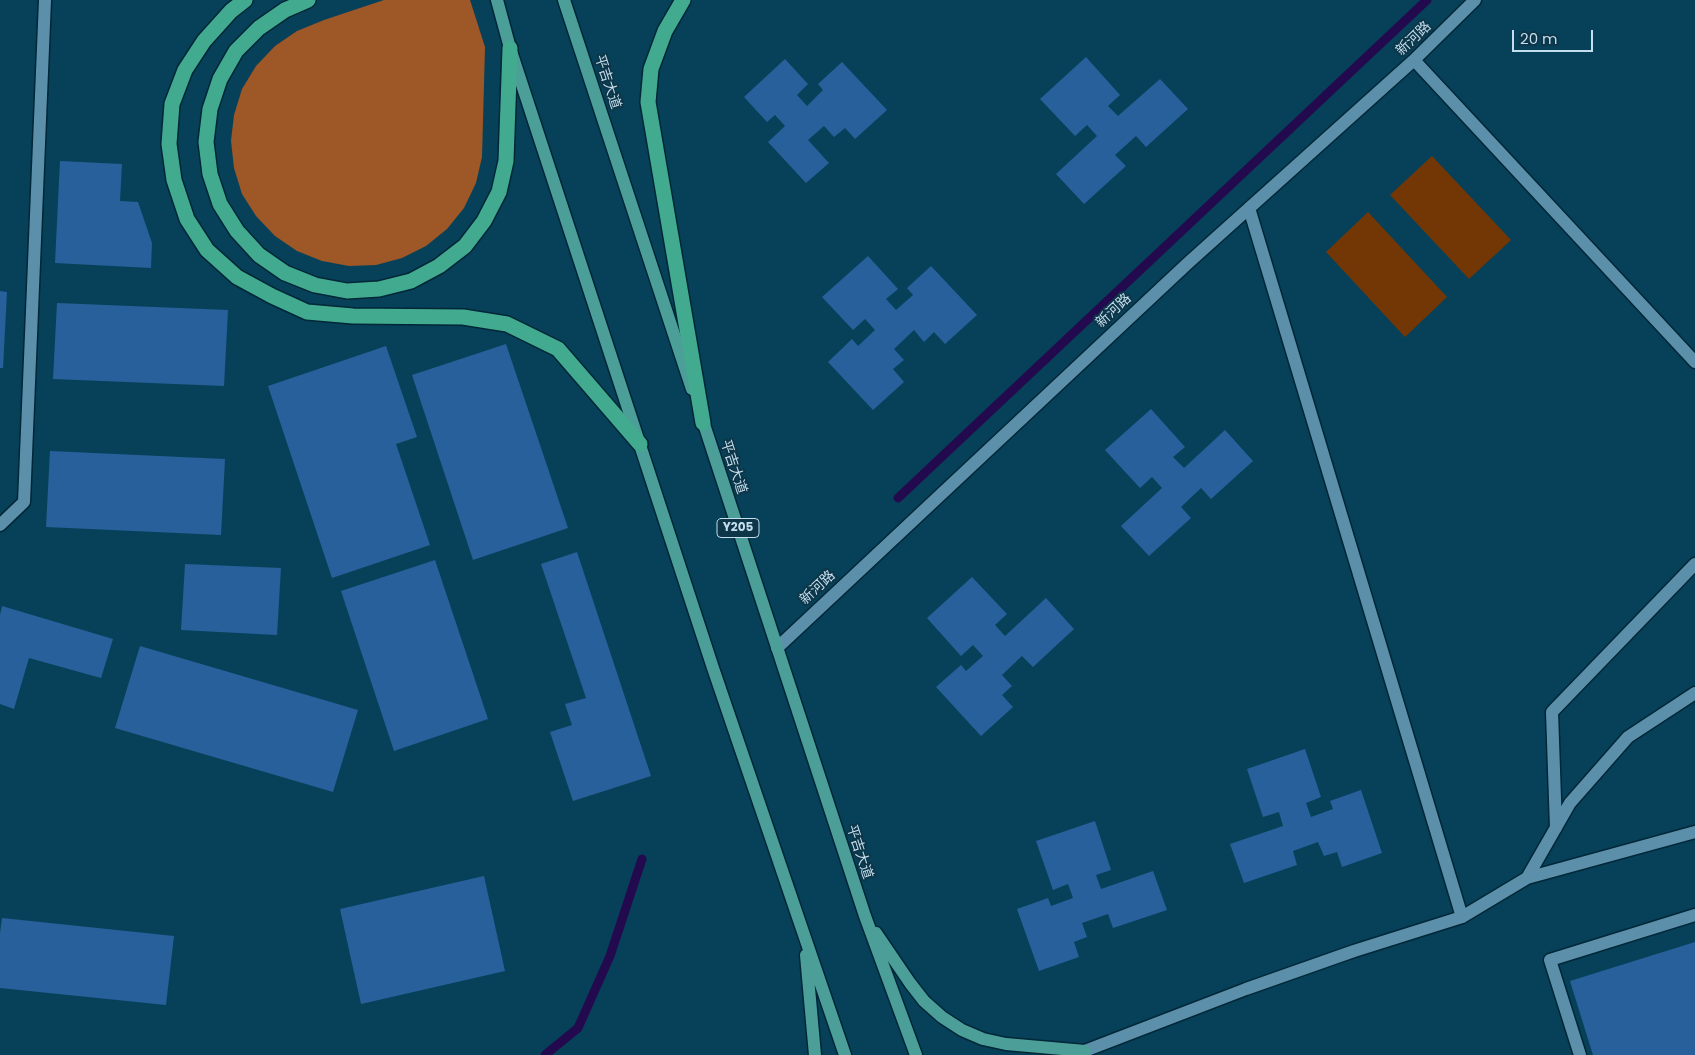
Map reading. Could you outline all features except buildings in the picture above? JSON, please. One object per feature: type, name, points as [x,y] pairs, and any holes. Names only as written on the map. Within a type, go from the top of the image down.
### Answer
[{"type":"highway","points":[[245,0],[231,11],[204,41],[185,70],[172,104],[169,144],[174,180],[187,219],[207,250],[237,277],[307,312],[352,316],[463,316],[506,324],[558,349],[640,444]]},
{"type":"highway","points":[[308,0],[285,10],[258,28],[236,51],[220,79],[210,110],[206,142],[210,174],[220,204],[237,231],[259,255],[272,264],[286,273],[315,285],[347,291],[379,289],[410,281],[439,266],[464,246],[484,221],[499,192],[506,161],[510,48]]},
{"type":"highway","points":[[683,0],[665,31],[651,69],[648,102],[703,423]]},
{"type":"main road","points":[[497,0],[510,48],[713,668],[846,1055]]},
{"type":"main road","name":"平吉大道","points":[[564,0],[865,916],[916,1055]]},
{"type":"main road","points":[[865,916],[924,1001],[942,1017],[962,1030],[983,1039],[1006,1044],[1080,1054]]},
{"type":"main road","points":[[805,937],[815,1055]]},
{"type":"street","points":[[0,525],[24,502],[45,0]]},
{"type":"street","name":"新河路","points":[[776,648],[1173,277],[1414,60],[1475,0]]},
{"type":"street","points":[[1414,60],[1695,362]]},
{"type":"street","points":[[1249,208],[1462,916]]},
{"type":"street","points":[[1556,828],[1552,712],[1695,564]]},
{"type":"street","points":[[1527,878],[1570,803],[1628,737],[1695,693]]},
{"type":"street","points":[[1080,1054],[1246,989],[1462,916],[1527,878],[1695,832]]},
{"type":"street","points":[[1580,1055],[1550,960],[1695,914]]},
{"type":"shaded area","points":[[384,0],[470,0],[485,47],[482,157],[476,183],[464,208],[447,229],[426,246],[402,258],[376,265],[349,266],[322,261],[297,251],[275,236],[256,216],[242,194],[234,168],[231,141],[234,115],[242,89],[256,66],[275,46],[297,31]]},
{"type":"shaded area","points":[[1432,156],[1511,240],[1469,279],[1390,195]]},
{"type":"shaded area","points":[[1368,212],[1447,297],[1405,337],[1326,252]]},
{"type":"waterway","points":[[898,498],[1427,0]]},
{"type":"waterway","points":[[545,1055],[578,1028],[610,956],[642,859]]}]
